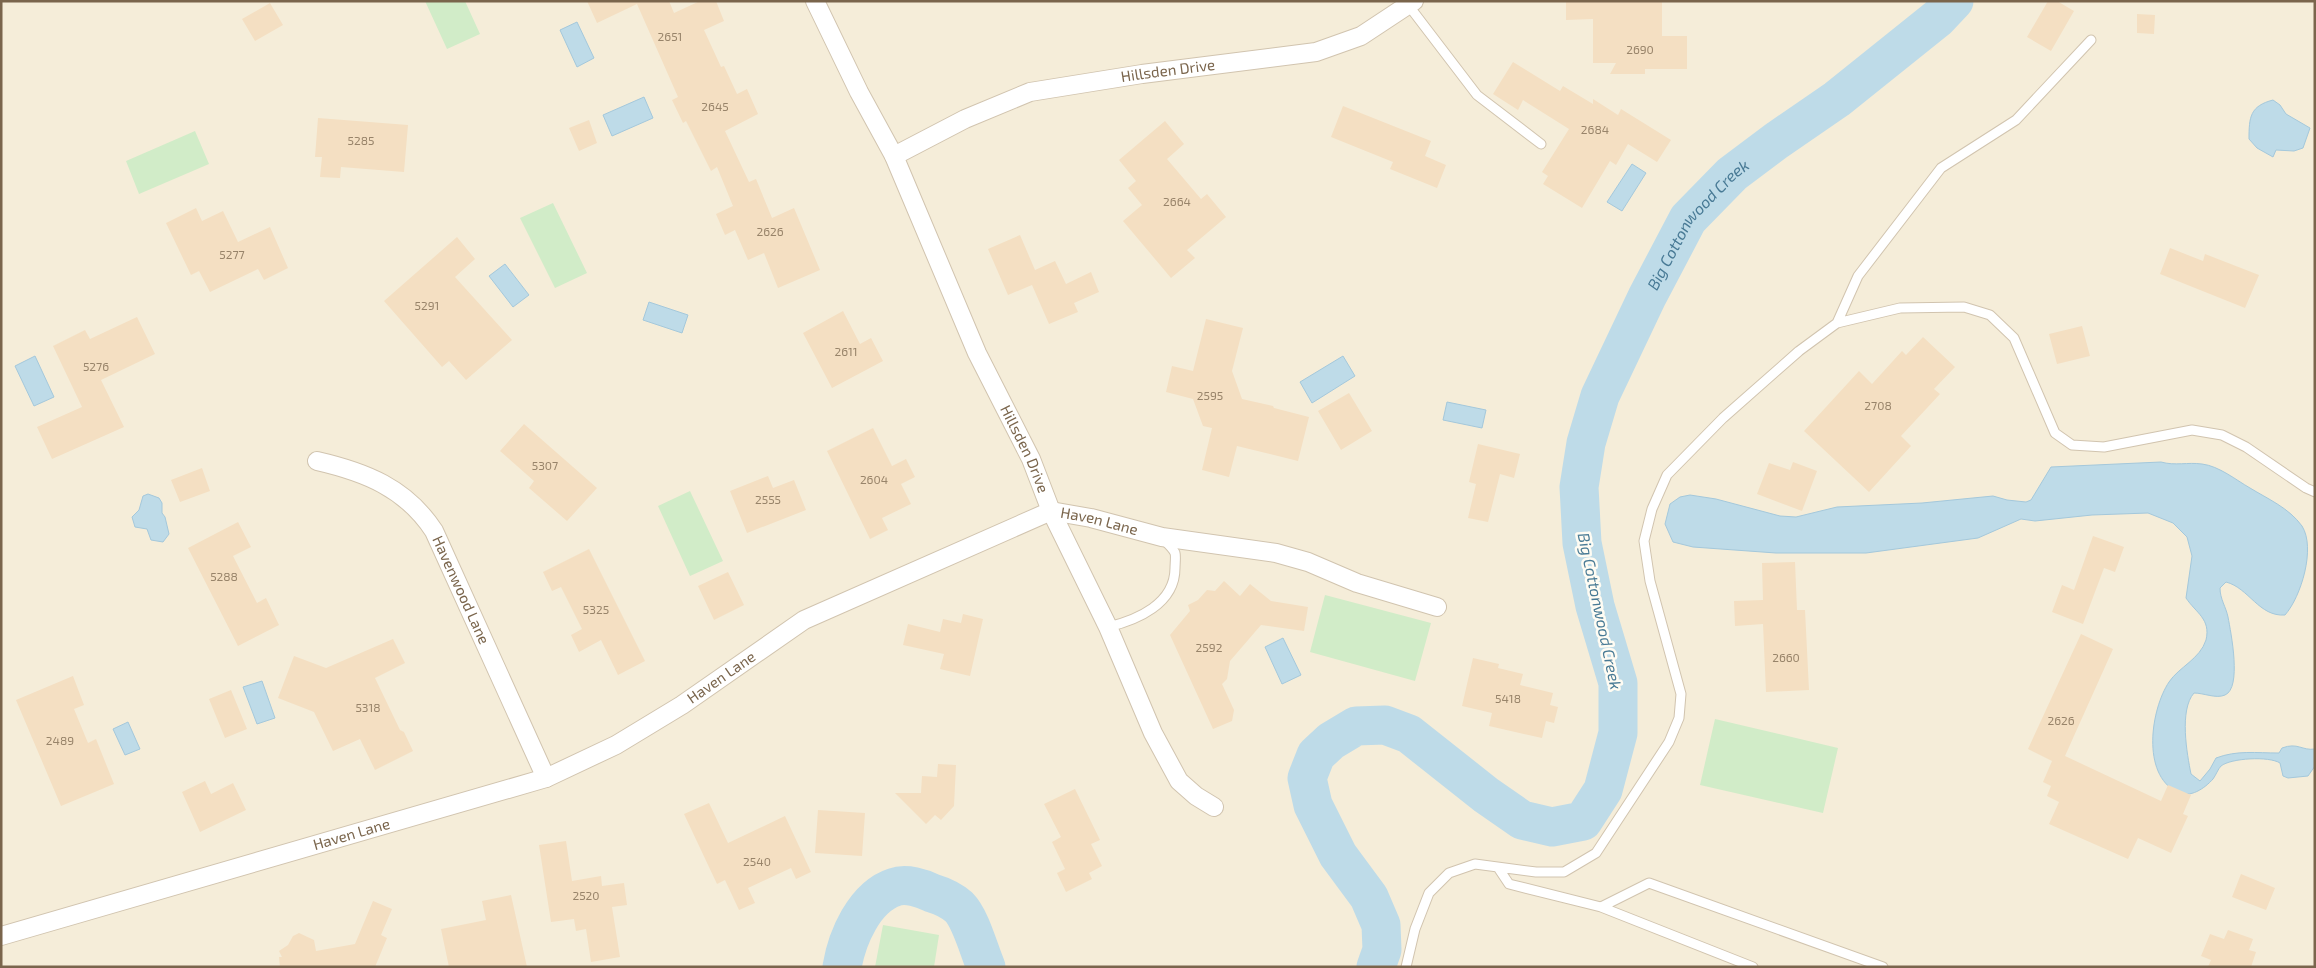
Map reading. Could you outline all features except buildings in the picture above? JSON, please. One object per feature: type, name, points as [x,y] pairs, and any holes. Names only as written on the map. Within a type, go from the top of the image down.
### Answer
[{"type":"street","name":"Hillsden Drive","points":[[815,1],[859,92],[894,156],[977,352],[1031,459],[1051,511],[1108,627],[1153,733],[1179,781],[1196,796],[1214,807]]},
{"type":"street","name":"Hillsden Drive","points":[[894,156],[965,119],[1030,92],[1142,74],[1316,52],[1362,36],[1411,4]]},
{"type":"street","name":"Havenwood Lane","points":[[317,461],[350,468],[385,485],[415,506],[425,517],[434,531],[546,778]]},
{"type":"street","name":"Haven Lane","points":[[1,936],[546,778],[616,745],[682,705],[804,620],[1051,511],[1091,518],[1162,537],[1276,554],[1308,562],[1356,583],[1437,607]]},
{"type":"lane","points":[[1411,4],[1477,95],[1541,144]]},
{"type":"lane","points":[[1837,323],[1858,276],[1941,168],[2016,120],[2091,40]]},
{"type":"lane","points":[[1406,967],[1415,929],[1430,893],[1449,873],[1475,864],[1536,872],[1564,872],[1596,854],[1669,742],[1679,718],[1681,694],[1650,581],[1644,541],[1652,509],[1667,474],[1723,418],[1800,351],[1837,323],[1900,308],[1964,307],[1990,315],[2014,338],[2055,433],[2072,445],[2104,447],[2192,430],[2222,435],[2246,447],[2306,488],[2315,492]]},
{"type":"lane","points":[[1108,627],[1132,621],[1151,611],[1167,592],[1175,575],[1175,553],[1162,537]]},
{"type":"lane","points":[[1499,868],[1509,884],[1601,907],[1753,967]]},
{"type":"lane","points":[[1601,907],[1649,883],[1883,967]]},
{"type":"shaded area","points":[[1,1],[2315,1],[2315,967],[1,967]]},
{"type":"green space","points":[[425,1],[465,1],[480,34],[447,49]]},
{"type":"green space","points":[[195,131],[209,164],[139,194],[126,161]]},
{"type":"green space","points":[[553,203],[587,273],[555,288],[520,218]]},
{"type":"green space","points":[[690,491],[723,561],[690,576],[658,506]]},
{"type":"green space","points":[[1325,595],[1431,623],[1415,681],[1310,652]]},
{"type":"green space","points":[[1715,719],[1838,748],[1823,813],[1700,785]]},
{"type":"green space","points":[[883,925],[939,935],[934,967],[875,967]]},
{"type":"water","points":[[577,22],[594,58],[577,67],[560,30]]},
{"type":"water","points":[[644,97],[653,118],[612,136],[603,115]]},
{"type":"water","points":[[2273,100],[2280,105],[2286,114],[2310,128],[2303,148],[2294,151],[2276,150],[2273,157],[2257,148],[2249,139],[2252,113],[2265,102]]},
{"type":"water","points":[[1632,164],[1646,173],[1622,211],[1607,202]]},
{"type":"water","points":[[505,264],[529,295],[513,307],[489,276]]},
{"type":"water","points":[[649,302],[688,315],[682,333],[643,320]]},
{"type":"water","points":[[35,356],[54,397],[34,406],[15,366]]},
{"type":"water","points":[[1343,356],[1355,376],[1312,403],[1300,382]]},
{"type":"water","points":[[1447,402],[1486,410],[1482,428],[1443,420]]},
{"type":"water","points":[[2161,462],[2171,464],[2192,463],[2215,467],[2278,504],[2297,520],[2306,535],[2307,559],[2305,572],[2296,597],[2285,615],[2268,612],[2234,585],[2226,582],[2220,588],[2228,617],[2233,647],[2233,682],[2230,690],[2225,695],[2214,696],[2194,693],[2189,701],[2185,732],[2191,774],[2200,781],[2216,758],[2224,755],[2254,752],[2279,753],[2282,748],[2296,746],[2315,749],[2315,766],[2308,776],[2288,778],[2283,776],[2280,763],[2268,759],[2233,761],[2221,766],[2213,779],[2197,792],[2182,794],[2166,783],[2158,771],[2154,756],[2153,740],[2158,708],[2169,682],[2203,647],[2207,633],[2205,621],[2186,598],[2192,556],[2187,537],[2173,523],[2148,513],[2092,515],[2035,521],[2021,519],[1978,538],[1866,553],[1776,553],[1693,547],[1673,542],[1665,524],[1670,504],[1680,497],[1690,495],[1716,499],[1780,516],[1796,517],[1837,507],[1922,503],[1993,496],[2026,502],[2031,500],[2051,467]]},
{"type":"water","points":[[148,494],[159,498],[162,503],[162,513],[165,517],[169,534],[163,542],[151,540],[147,529],[135,527],[132,517],[139,510],[143,496]]},
{"type":"water","points":[[1283,638],[1301,675],[1282,684],[1265,647]]},
{"type":"water","points":[[262,681],[275,718],[257,724],[243,687]]},
{"type":"water","points":[[128,722],[140,749],[125,755],[113,729]]},
{"type":"waterway","name":"Big Cottonwood Creek","points":[[1376,967],[1382,950],[1381,925],[1369,897],[1338,855],[1313,805],[1307,778],[1316,755],[1331,741],[1356,726],[1385,725],[1409,734],[1486,795],[1522,820],[1552,827],[1583,821],[1603,790],[1618,733],[1618,683],[1595,606],[1582,543],[1579,487],[1586,443],[1600,396],[1647,297],[1688,219],[1732,174],[1837,99],[1938,18],[1954,1]]},
{"type":"waterway","name":"Big Cottonwood Creek","points":[[842,967],[848,944],[866,909],[884,892],[899,886],[919,888],[950,900],[959,907],[971,927],[986,967]]}]
